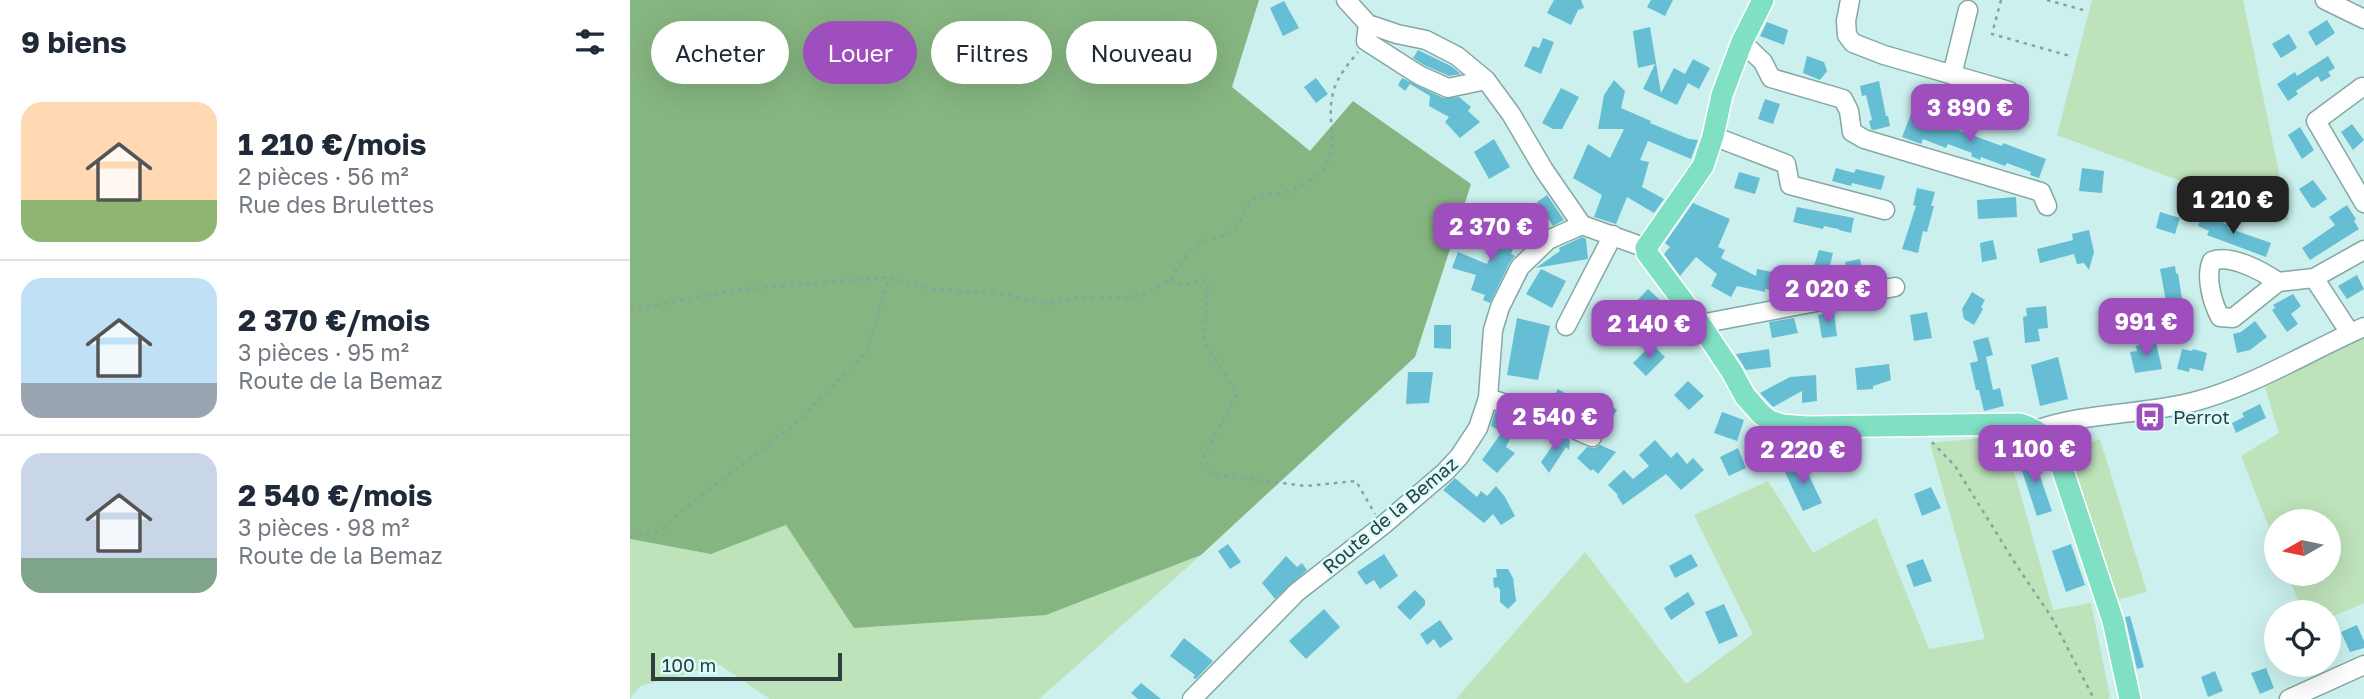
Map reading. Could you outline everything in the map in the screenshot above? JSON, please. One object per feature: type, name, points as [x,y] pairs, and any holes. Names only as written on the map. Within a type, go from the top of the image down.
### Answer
[{"type":"main road","points":[[1763,0],[1742,42],[1722,95],[1703,166],[1646,248],[1652,263],[1700,324],[1745,396],[1770,421],[1807,427],[2020,424],[2046,437],[2057,453],[2066,477],[2113,621],[2130,699]]},
{"type":"street","points":[[1346,0],[1367,32],[1419,75],[1448,88],[1486,80]]},
{"type":"street","points":[[1850,0],[1846,21],[1847,34],[1853,43],[2009,92]]},
{"type":"street","points":[[2325,0],[2364,19]]},
{"type":"street","points":[[1952,75],[1968,10]]},
{"type":"street","points":[[1367,32],[1426,40],[1457,56],[1486,80],[1582,225],[1646,248]]},
{"type":"street","points":[[1742,42],[1763,62],[1771,78],[1843,99],[1849,111],[1852,132],[1864,139],[2041,192],[2047,206]]},
{"type":"street","points":[[2362,87],[2316,121],[2364,203]]},
{"type":"street","points":[[1713,136],[1786,163],[1790,185],[1885,210]]},
{"type":"street","name":"Route de la Bemaz","points":[[1192,699],[1297,592],[1382,526],[1459,457],[1478,428],[1488,398],[1493,330],[1500,307],[1520,267],[1548,240],[1582,225]]},
{"type":"street","points":[[1566,326],[1613,235]]},
{"type":"street","points":[[2278,282],[2314,278],[2364,250]]},
{"type":"street","points":[[2036,430],[2075,419],[2191,403],[2226,392],[2357,330],[2314,278]]},
{"type":"street","points":[[1700,324],[1895,287]]},
{"type":"street","points":[[1488,398],[1549,418],[1592,437]]},
{"type":"street","points":[[2289,699],[2364,665]]},
{"type":"path","points":[[2001,0],[1992,34],[2070,56]]},
{"type":"path","points":[[2047,0],[2083,10]]},
{"type":"path","points":[[630,310],[736,290],[890,277],[930,289],[1004,295],[1046,304],[1076,298],[1127,298],[1150,292],[1170,279],[1192,250],[1201,243],[1227,235],[1236,227],[1251,202],[1262,195],[1284,193],[1322,173],[1331,154],[1334,135],[1330,116],[1338,77],[1367,32]]},
{"type":"path","points":[[630,537],[661,531],[689,505],[797,422],[867,352],[890,277]]},
{"type":"path","points":[[1170,279],[1183,286],[1203,279],[1208,285],[1205,342],[1237,394],[1204,456],[1211,474],[1306,486],[1356,481],[1382,526]]},
{"type":"path","points":[[1915,424],[1955,466],[2052,618],[2094,699]]},
{"type":"green space","points":[[630,0],[1259,0],[1232,87],[1310,151],[1353,101],[1471,184],[1415,357],[1201,555],[1046,615],[854,628],[786,525],[711,554],[630,539]]},
{"type":"green space","points":[[2092,0],[2243,0],[2289,221],[2057,135]]},
{"type":"green space","points":[[2364,338],[2364,603],[2341,613],[2341,600],[2298,600],[2292,586],[2342,586],[2342,509],[2264,509],[2264,515],[2241,456],[2279,433],[2265,387]]},
{"type":"green space","points":[[2001,436],[2018,485],[2053,610],[2091,603],[2110,697],[2108,699],[1456,699],[1585,552],[1686,684],[1753,634],[1694,515],[1768,481],[1813,553],[1876,518],[1929,649],[1985,639],[1930,443]]},
{"type":"green space","points":[[2080,437],[2083,445],[2100,439],[2147,592],[2113,601],[2061,443]]},
{"type":"green space","points":[[786,525],[1046,615],[1201,555],[1039,699],[770,699],[720,665],[640,686],[630,699],[630,539],[711,554]]},
{"type":"building","points":[[1554,0],[1581,0],[1584,8],[1578,10],[1571,25],[1547,13]]},
{"type":"building","points":[[1651,0],[1673,0],[1665,16],[1647,7]]},
{"type":"building","points":[[1284,1],[1299,28],[1283,36],[1270,8]]},
{"type":"building","points":[[2327,20],[2335,33],[2316,46],[2308,32]]},
{"type":"building","points":[[1767,22],[1788,30],[1784,45],[1760,36]]},
{"type":"building","points":[[1650,27],[1661,93],[1674,68],[1685,74],[1693,59],[1710,68],[1699,89],[1688,83],[1677,105],[1643,89],[1655,64],[1638,68],[1633,31]]},
{"type":"building","points":[[2289,34],[2297,48],[2281,58],[2272,44]]},
{"type":"building","points":[[1543,38],[1554,42],[1541,74],[1524,66],[1533,46],[1539,48]]},
{"type":"building","points":[[1418,50],[1451,66],[1461,74],[1449,76],[1424,65],[1413,58]]},
{"type":"building","points":[[1807,56],[1824,62],[1827,71],[1820,80],[1803,73]]},
{"type":"building","points":[[2328,56],[2335,68],[2328,72],[2331,76],[2321,82],[2318,76],[2296,91],[2298,94],[2288,101],[2277,84],[2295,72],[2297,76]]},
{"type":"building","points":[[1316,78],[1328,94],[1316,103],[1304,87]]},
{"type":"building","points":[[1402,78],[1443,98],[1459,97],[1471,107],[1468,111],[1480,122],[1460,138],[1445,122],[1449,117],[1429,106],[1430,96],[1410,84],[1405,91],[1398,85]]},
{"type":"building","points":[[1614,80],[1625,91],[1621,108],[1651,121],[1650,123],[1698,140],[1691,159],[1648,141],[1640,160],[1649,162],[1642,187],[1664,199],[1654,213],[1627,197],[1616,224],[1594,217],[1602,195],[1573,178],[1588,144],[1610,158],[1624,129],[1598,129],[1604,95]]},
{"type":"building","points":[[1879,81],[1890,126],[1874,130],[1871,129],[1869,121],[1872,120],[1866,95],[1862,96],[1860,86]]},
{"type":"building","points":[[1561,88],[1579,97],[1562,129],[1553,129],[1542,123]]},
{"type":"building","points":[[1765,99],[1780,104],[1773,124],[1758,119]]},
{"type":"building","points":[[1913,109],[1924,111],[1929,115],[1927,119],[2046,159],[2039,178],[2007,163],[2005,166],[1981,157],[1980,160],[1971,156],[1972,153],[1948,144],[1946,148],[1923,139],[1921,144],[1902,137]]},
{"type":"building","points":[[2352,124],[2364,140],[2353,150],[2341,132]]},
{"type":"building","points":[[2300,127],[2314,150],[2302,159],[2288,135]]},
{"type":"building","points":[[1494,139],[1510,167],[1489,179],[1474,152]]},
{"type":"building","points":[[1836,168],[1854,173],[1856,169],[1885,176],[1881,190],[1832,181]]},
{"type":"building","points":[[2082,168],[2104,171],[2102,193],[2079,191]]},
{"type":"building","points":[[1739,172],[1760,178],[1755,194],[1734,188]]},
{"type":"building","points":[[2313,180],[2327,199],[2314,208],[2299,189]]},
{"type":"building","points":[[1917,188],[1935,192],[1927,232],[1923,231],[1918,253],[1902,249],[1916,206],[1913,205]]},
{"type":"building","points":[[1547,195],[1564,220],[1553,226],[1537,202]]},
{"type":"building","points":[[2016,197],[2017,217],[1978,219],[1977,200]]},
{"type":"building","points":[[1693,203],[1730,219],[1718,247],[1725,250],[1721,258],[1756,276],[1757,269],[1777,273],[1779,265],[1794,268],[1788,294],[1737,286],[1731,297],[1711,286],[1717,274],[1696,257],[1680,276],[1664,254],[1670,247],[1665,243]]},
{"type":"building","points":[[2347,205],[2359,229],[2310,260],[2302,248],[2335,225],[2329,217]]},
{"type":"building","points":[[1797,207],[1854,218],[1851,233],[1838,228],[1824,226],[1823,229],[1793,222]]},
{"type":"building","points":[[2160,212],[2180,218],[2175,234],[2156,228]]},
{"type":"building","points":[[2203,212],[2216,216],[2214,219],[2229,225],[2228,228],[2271,243],[2266,257],[2207,235],[2209,231],[2198,226]]},
{"type":"building","points":[[1510,222],[1524,231],[1515,243],[1511,254],[1515,256],[1490,303],[1483,300],[1485,295],[1471,290],[1476,275],[1452,268],[1458,252],[1487,264],[1505,223],[1508,225]]},
{"type":"building","points":[[2089,230],[2094,252],[2089,270],[2084,263],[2077,264],[2074,254],[2040,263],[2037,249],[2073,240],[2072,234]]},
{"type":"building","points":[[1582,237],[1586,239],[1588,259],[1536,268],[1560,251],[1559,248]]},
{"type":"building","points":[[1993,240],[1997,259],[1982,262],[1980,243]]},
{"type":"building","points":[[1819,250],[1833,253],[1828,273],[1813,269]]},
{"type":"building","points":[[1860,259],[1863,278],[1849,281],[1845,262]]},
{"type":"building","points":[[2175,266],[2186,325],[2171,328],[2160,269]]},
{"type":"building","points":[[1541,269],[1566,281],[1552,308],[1526,294]]},
{"type":"building","points":[[2357,275],[2364,289],[2347,299],[2338,286]]},
{"type":"building","points":[[1648,289],[1673,312],[1649,341],[1638,330],[1649,313],[1636,302]]},
{"type":"building","points":[[1972,292],[1985,300],[1974,325],[1964,319],[1962,309]]},
{"type":"building","points":[[2293,294],[2301,306],[2291,314],[2298,324],[2287,332],[2272,310],[2275,308],[2273,305]]},
{"type":"building","points":[[2046,306],[2048,328],[2038,329],[2040,341],[2025,343],[2023,317],[2027,316],[2026,308]]},
{"type":"building","points":[[1834,312],[1837,336],[1822,338],[1818,315]]},
{"type":"building","points":[[1927,312],[1932,338],[1914,341],[1910,315]]},
{"type":"building","points":[[1517,318],[1550,326],[1538,380],[1507,375]]},
{"type":"building","points":[[1794,318],[1798,333],[1772,338],[1769,322]]},
{"type":"building","points":[[2255,321],[2267,337],[2250,350],[2237,353],[2233,334],[2241,332]]},
{"type":"building","points":[[1434,325],[1451,325],[1451,349],[1434,348]]},
{"type":"building","points":[[1988,337],[1993,355],[1986,357],[1993,390],[2000,388],[2004,406],[1984,411],[1970,363],[1978,361],[1973,341]]},
{"type":"building","points":[[2156,342],[2162,369],[2135,373],[2130,352],[2137,351],[2136,346]]},
{"type":"building","points":[[1652,344],[1665,357],[1646,376],[1633,363]]},
{"type":"building","points":[[1769,349],[1771,367],[1746,370],[1736,354]]},
{"type":"building","points":[[2182,349],[2207,353],[2203,371],[2177,369]]},
{"type":"building","points":[[2058,357],[2068,399],[2040,406],[2031,365]]},
{"type":"building","points":[[1889,364],[1891,380],[1873,386],[1873,389],[1857,390],[1855,368]]},
{"type":"building","points":[[1408,372],[1433,372],[1429,403],[1406,404]]},
{"type":"building","points":[[1816,375],[1817,401],[1802,403],[1802,391],[1773,407],[1760,393],[1790,377]]},
{"type":"building","points":[[1688,381],[1704,396],[1689,410],[1674,395]]},
{"type":"building","points":[[1558,389],[1578,401],[1571,413],[1550,402]]},
{"type":"building","points":[[1603,401],[1617,410],[1605,429],[1591,420]]},
{"type":"building","points":[[2260,404],[2266,418],[2236,433],[2232,423],[2244,417],[2242,413]]},
{"type":"building","points":[[1495,412],[1518,422],[1506,447],[1515,453],[1497,473],[1482,460],[1502,432],[1491,426]]},
{"type":"building","points":[[1722,412],[1744,420],[1737,441],[1714,433]]},
{"type":"building","points":[[1560,435],[1570,440],[1569,450],[1566,447],[1549,473],[1541,462]]},
{"type":"building","points":[[1655,440],[1671,458],[1677,452],[1687,464],[1693,458],[1704,470],[1681,490],[1666,474],[1623,505],[1608,485],[1624,470],[1633,479],[1649,466],[1639,455]]},
{"type":"building","points":[[1600,445],[1616,452],[1598,474],[1577,458],[1587,447]]},
{"type":"building","points":[[1738,448],[1746,468],[1729,476],[1720,457]]},
{"type":"building","points":[[2032,453],[2052,511],[2037,516],[2018,459]]},
{"type":"building","points":[[1802,461],[1822,503],[1803,511],[1784,470]]},
{"type":"building","points":[[1455,478],[1477,497],[1481,491],[1487,496],[1496,486],[1515,516],[1501,525],[1493,514],[1484,523],[1443,490]]},
{"type":"building","points":[[1931,487],[1941,508],[1922,516],[1914,494]]},
{"type":"building","points":[[1228,544],[1241,562],[1230,569],[1218,551]]},
{"type":"building","points":[[2071,544],[2085,585],[2066,592],[2052,551]]},
{"type":"building","points":[[1384,554],[1398,576],[1380,589],[1374,580],[1366,585],[1357,572]]},
{"type":"building","points":[[1691,554],[1698,566],[1675,578],[1669,566]]},
{"type":"building","points":[[1286,556],[1297,567],[1302,563],[1307,570],[1275,599],[1262,583]]},
{"type":"building","points":[[1923,559],[1932,581],[1914,587],[1906,565]]},
{"type":"building","points":[[1496,569],[1508,569],[1513,578],[1516,601],[1508,609],[1500,602],[1498,587],[1494,588]]},
{"type":"building","points":[[1415,590],[1425,600],[1425,605],[1410,620],[1397,607]]},
{"type":"building","points":[[1688,592],[1695,604],[1671,620],[1664,608]]},
{"type":"building","points":[[1724,604],[1738,636],[1719,644],[1705,612]]},
{"type":"building","points":[[1324,609],[1340,627],[1306,659],[1289,641]]},
{"type":"building","points":[[2130,616],[2144,667],[2137,669],[2125,617]]},
{"type":"building","points":[[1440,620],[1453,639],[1440,648],[1434,639],[1427,645],[1420,634]]},
{"type":"building","points":[[2357,625],[2364,648],[2350,652],[2341,632]]},
{"type":"building","points":[[1184,638],[1213,661],[1196,679],[1193,678],[1195,675],[1170,656]]},
{"type":"building","points":[[2264,669],[2264,677],[2270,677],[2274,688],[2260,694],[2251,673]]},
{"type":"building","points":[[2215,671],[2223,691],[2208,697],[2201,677]]},
{"type":"building","points":[[1141,683],[1161,699],[1138,699],[1131,693]]},
{"type":"place","name":"Perrot","points":[[2150,417]]}]
